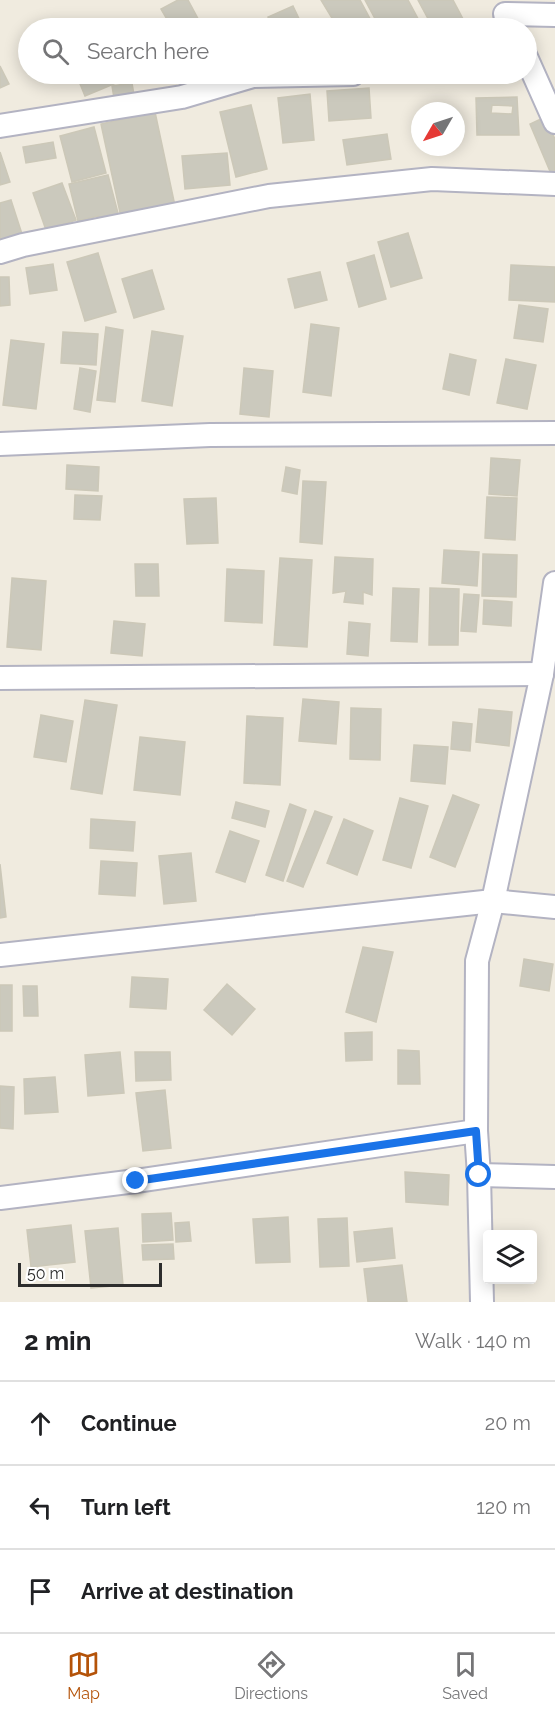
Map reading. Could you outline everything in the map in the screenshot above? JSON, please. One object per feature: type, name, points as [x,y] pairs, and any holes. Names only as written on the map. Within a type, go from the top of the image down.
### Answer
[{"type":"street","points":[[504,14],[555,15]]},
{"type":"street","points":[[537,83],[555,122]]},
{"type":"street","points":[[0,126],[182,97],[226,84]]},
{"type":"street","points":[[0,252],[23,245],[269,196],[432,179],[555,184]]},
{"type":"street","points":[[0,444],[210,435],[555,434]]},
{"type":"street","points":[[482,1302],[476,1131],[477,961],[493,901],[542,674],[555,583]]},
{"type":"street","points":[[0,678],[542,674]]},
{"type":"street","points":[[0,955],[493,901],[555,907]]},
{"type":"street","points":[[0,1198],[136,1181],[476,1131]]},
{"type":"street","points":[[479,1175],[555,1177]]},
{"type":"building","points":[[178,0],[188,0],[198,18],[166,18],[161,9]]},
{"type":"building","points":[[321,0],[360,0],[370,18],[332,18]]},
{"type":"building","points":[[365,0],[408,0],[418,18],[375,18]]},
{"type":"building","points":[[418,0],[453,0],[462,18],[428,18]]},
{"type":"building","points":[[293,6],[299,18],[269,18]]},
{"type":"building","points":[[0,66],[9,84],[0,88]]},
{"type":"building","points":[[80,84],[114,84],[85,96]]},
{"type":"building","points":[[132,84],[134,95],[114,98],[112,86]]},
{"type":"building","points":[[369,88],[371,118],[329,121],[327,91]]},
{"type":"building","points":[[310,94],[314,140],[283,143],[278,98]]},
{"type":"building","points":[[517,97],[519,135],[477,135],[476,98]],"holes":[[[492,105],[513,106],[512,114],[491,113]]]},
{"type":"building","points":[[251,105],[267,169],[236,177],[220,112]]},
{"type":"building","points":[[155,112],[175,206],[121,217],[101,124]]},
{"type":"building","points":[[545,117],[555,139],[555,175],[552,176],[530,124]]},
{"type":"building","points":[[94,127],[106,173],[72,182],[60,136]]},
{"type":"building","points":[[387,134],[391,159],[347,165],[343,140]]},
{"type":"building","points":[[53,142],[56,158],[26,163],[23,147]]},
{"type":"building","points":[[0,152],[10,182],[0,185]]},
{"type":"building","points":[[227,153],[230,185],[185,189],[182,156]]},
{"type":"building","points":[[108,175],[119,217],[100,222],[98,216],[78,221],[69,184]]},
{"type":"building","points":[[62,183],[76,220],[46,230],[33,193]]},
{"type":"building","points":[[11,200],[22,234],[0,241],[0,203]]},
{"type":"building","points":[[408,233],[422,278],[391,287],[378,242]]},
{"type":"building","points":[[98,253],[116,312],[85,321],[67,262]]},
{"type":"building","points":[[374,255],[386,299],[359,307],[347,263]]},
{"type":"building","points":[[53,264],[57,290],[30,294],[26,268]]},
{"type":"building","points":[[511,265],[555,267],[555,302],[509,300]]},
{"type":"building","points":[[152,270],[164,309],[134,318],[122,279]]},
{"type":"building","points":[[320,272],[327,300],[295,308],[288,279]]},
{"type":"building","points":[[0,277],[9,277],[10,305],[0,306]]},
{"type":"building","points":[[519,305],[548,309],[543,342],[514,338]]},
{"type":"building","points":[[311,324],[339,328],[331,396],[303,392]]},
{"type":"building","points":[[106,327],[123,330],[115,402],[97,400]]},
{"type":"building","points":[[152,331],[183,336],[172,406],[142,401]]},
{"type":"building","points":[[63,332],[98,334],[96,365],[61,363]]},
{"type":"building","points":[[11,340],[44,344],[36,409],[3,405]]},
{"type":"building","points":[[450,354],[476,360],[469,395],[443,389]]},
{"type":"building","points":[[506,359],[536,365],[527,409],[497,403]]},
{"type":"building","points":[[80,368],[96,371],[90,412],[74,409]]},
{"type":"building","points":[[244,368],[273,371],[269,417],[240,414]]},
{"type":"building","points":[[491,458],[520,460],[517,496],[489,494]]},
{"type":"building","points":[[67,465],[99,467],[98,491],[66,489]]},
{"type":"building","points":[[286,467],[300,470],[297,494],[282,491]]},
{"type":"building","points":[[303,481],[326,482],[322,544],[300,542]]},
{"type":"building","points":[[75,495],[102,496],[100,520],[74,519]]},
{"type":"building","points":[[487,497],[517,498],[515,540],[485,538]]},
{"type":"building","points":[[216,498],[218,543],[187,544],[184,499]]},
{"type":"building","points":[[444,550],[479,552],[477,586],[442,583]]},
{"type":"building","points":[[483,554],[517,555],[516,597],[482,596]]},
{"type":"building","points":[[335,557],[373,559],[372,595],[363,592],[363,604],[344,602],[346,591],[333,593]]},
{"type":"building","points":[[280,558],[312,560],[307,647],[274,645]]},
{"type":"building","points":[[135,564],[158,564],[159,596],[136,596]]},
{"type":"building","points":[[227,569],[264,571],[262,623],[225,621]]},
{"type":"building","points":[[12,578],[46,581],[41,650],[7,647]]},
{"type":"building","points":[[393,588],[419,589],[417,642],[391,641]]},
{"type":"building","points":[[430,588],[459,589],[458,645],[429,645]]},
{"type":"building","points":[[464,594],[479,595],[476,632],[461,631]]},
{"type":"building","points":[[484,600],[512,602],[511,626],[483,624]]},
{"type":"building","points":[[114,621],[145,624],[142,656],[111,653]]},
{"type":"building","points":[[349,622],[370,624],[368,656],[347,654]]},
{"type":"building","points":[[303,699],[339,702],[336,744],[299,741]]},
{"type":"building","points":[[85,700],[117,705],[102,794],[71,789]]},
{"type":"building","points":[[351,708],[381,709],[380,760],[350,759]]},
{"type":"building","points":[[479,709],[512,712],[509,746],[476,742]]},
{"type":"building","points":[[41,715],[73,721],[66,762],[34,757]]},
{"type":"building","points":[[247,716],[283,718],[280,785],[244,783]]},
{"type":"building","points":[[453,722],[472,724],[470,751],[451,749]]},
{"type":"building","points":[[140,737],[185,742],[180,795],[134,790]]},
{"type":"building","points":[[414,745],[448,747],[445,784],[411,781]]},
{"type":"building","points":[[453,795],[479,805],[455,867],[430,857]]},
{"type":"building","points":[[400,798],[428,806],[411,868],[383,860]]},
{"type":"building","points":[[236,802],[269,811],[265,827],[232,818]]},
{"type":"building","points":[[290,804],[306,810],[283,881],[266,875]]},
{"type":"building","points":[[315,811],[332,817],[303,887],[287,881]]},
{"type":"building","points":[[91,819],[135,822],[133,851],[90,848]]},
{"type":"building","points":[[344,819],[373,831],[357,875],[327,863]]},
{"type":"building","points":[[230,831],[259,841],[245,882],[216,872]]},
{"type":"building","points":[[191,853],[196,901],[164,904],[159,856]]},
{"type":"building","points":[[101,861],[137,863],[135,896],[99,894]]},
{"type":"building","points":[[0,864],[6,917],[0,918]]},
{"type":"building","points":[[363,947],[393,952],[376,1022],[346,1012]]},
{"type":"building","points":[[524,959],[553,964],[549,991],[520,986]]},
{"type":"building","points":[[132,977],[168,979],[166,1009],[130,1007]]},
{"type":"building","points":[[227,984],[255,1009],[232,1035],[204,1010]]},
{"type":"building","points":[[0,985],[12,985],[12,1031],[0,1031]]},
{"type":"building","points":[[23,986],[37,986],[38,1016],[24,1016]]},
{"type":"building","points":[[372,1032],[372,1060],[346,1061],[345,1033]]},
{"type":"building","points":[[398,1050],[419,1051],[420,1084],[398,1084]]},
{"type":"building","points":[[120,1052],[124,1093],[88,1096],[85,1055]]},
{"type":"building","points":[[135,1052],[170,1052],[171,1080],[136,1081]]},
{"type":"building","points":[[55,1077],[58,1112],[25,1114],[24,1079]]},
{"type":"building","points":[[0,1086],[14,1087],[13,1129],[0,1128]]},
{"type":"building","points":[[165,1090],[171,1148],[143,1151],[136,1093]]},
{"type":"building","points":[[405,1172],[449,1175],[448,1205],[406,1202]]},
{"type":"building","points":[[171,1213],[173,1240],[143,1242],[142,1214]]},
{"type":"building","points":[[288,1217],[290,1262],[256,1263],[253,1219]]},
{"type":"building","points":[[347,1218],[349,1266],[320,1267],[318,1219]]},
{"type":"building","points":[[189,1222],[191,1241],[176,1242],[175,1223]]},
{"type":"building","points":[[71,1225],[75,1262],[31,1267],[27,1230]]},
{"type":"building","points":[[118,1228],[123,1285],[91,1288],[85,1231]]},
{"type":"building","points":[[392,1228],[395,1258],[357,1262],[354,1232]]},
{"type":"building","points":[[173,1244],[174,1259],[143,1260],[142,1245]]},
{"type":"building","points":[[402,1265],[407,1302],[368,1302],[364,1269]]},
{"type":"route","points":[[136,1181],[476,1131],[479,1175]]}]
